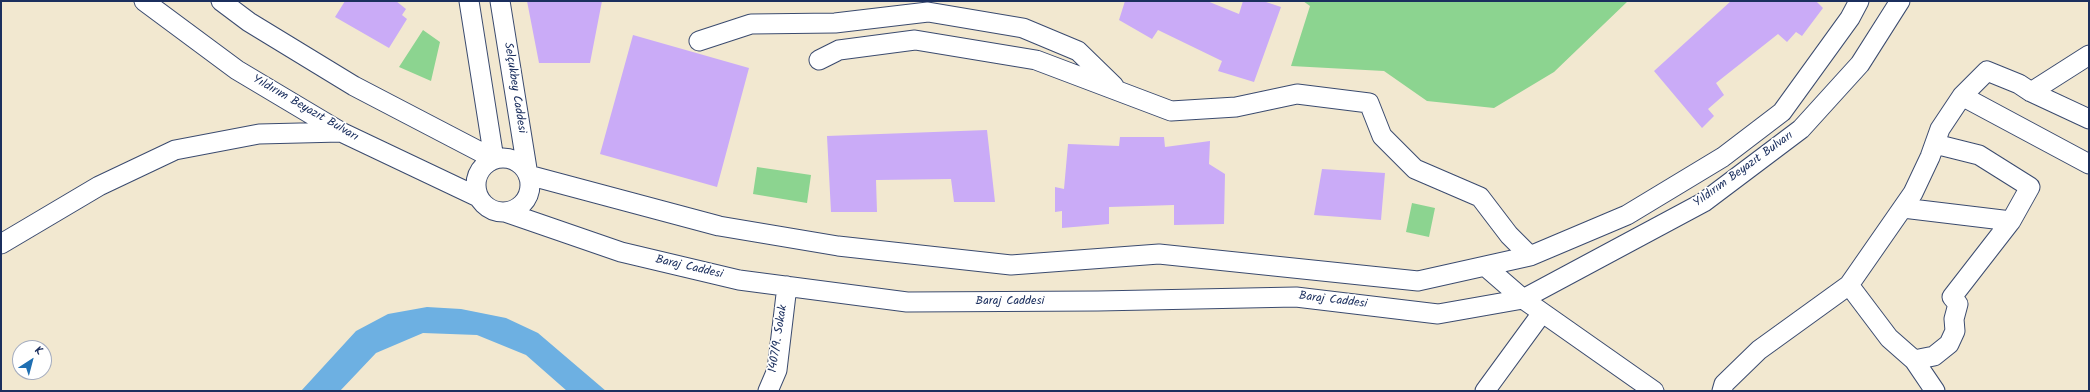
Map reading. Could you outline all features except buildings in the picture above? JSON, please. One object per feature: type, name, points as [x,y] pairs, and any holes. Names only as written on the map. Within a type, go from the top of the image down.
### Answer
[{"type":"street","name":"Yıldırım Beyazıt Bulvarı","points":[[144,1],[237,70],[342,132],[478,197]]},
{"type":"street","points":[[221,1],[249,22],[354,86],[494,159]]},
{"type":"street","points":[[469,1],[494,159]]},
{"type":"street","name":"Selçukbey Caddesi","points":[[500,1],[528,175]]},
{"type":"street","name":"Yıldırım Beyazıt Bulvarı","points":[[1485,266],[1530,256],[1627,214],[1723,157],[1782,112],[1850,18],[1859,1]]},
{"type":"street","name":"Yıldırım Beyazıt Bulvarı","points":[[1523,299],[1704,202],[1801,129],[1860,64],[1900,1]]},
{"type":"street","points":[[699,41],[751,24],[835,23],[928,12],[1023,28],[1078,51],[1119,91]]},
{"type":"street","points":[[818,60],[839,50],[915,40],[1036,60],[1171,111],[1236,107],[1296,94],[1369,103],[1382,136],[1415,169],[1480,197],[1509,234],[1530,256]]},
{"type":"street","points":[[2031,92],[2089,55]]},
{"type":"street","points":[[1722,391],[1724,384],[1759,350],[1849,285],[1913,193],[1935,144],[1940,129],[1962,96],[1987,71],[2019,84],[2031,92],[2089,119]]},
{"type":"street","points":[[1962,96],[2089,164]]},
{"type":"street","points":[[1,244],[100,186],[175,150],[259,134],[342,132]]},
{"type":"street","points":[[1914,360],[1934,356],[1949,344],[1955,331],[1954,319],[1958,304],[1952,297],[2011,221],[2030,187],[1979,155],[1935,144]]},
{"type":"street","points":[[510,158],[518,162],[528,175],[530,183],[526,199],[520,205],[505,212],[493,210],[478,197],[476,179],[480,170],[486,163],[494,159],[510,158]]},
{"type":"street","points":[[528,175],[719,226],[838,246],[1011,265],[1159,254],[1418,281],[1485,266],[1523,299],[1654,391]]},
{"type":"street","points":[[1903,208],[2011,221]]},
{"type":"street","name":"Baraj Caddesi","points":[[505,212],[621,252],[739,280],[907,302],[1098,301],[1296,297],[1438,314],[1523,299]]},
{"type":"street","points":[[1849,285],[1889,338],[1914,360],[1936,391]]},
{"type":"street","name":"1407/9. Sokak","points":[[768,391],[777,370],[787,286]]},
{"type":"street","points":[[1485,391],[1542,313]]},
{"type":"green space","points":[[1303,1],[1628,1],[1554,72],[1494,108],[1427,101],[1384,71],[1291,66],[1310,6]]},
{"type":"green space","points":[[423,30],[440,42],[431,81],[399,67]]},
{"type":"green space","points":[[757,167],[811,175],[807,203],[753,194]]},
{"type":"green space","points":[[1412,203],[1435,208],[1429,237],[1406,232]]},
{"type":"water","points":[[427,307],[461,309],[506,318],[538,333],[606,391],[567,391],[526,355],[477,335],[423,333],[376,353],[340,391],[301,391],[356,331],[388,314]]}]
